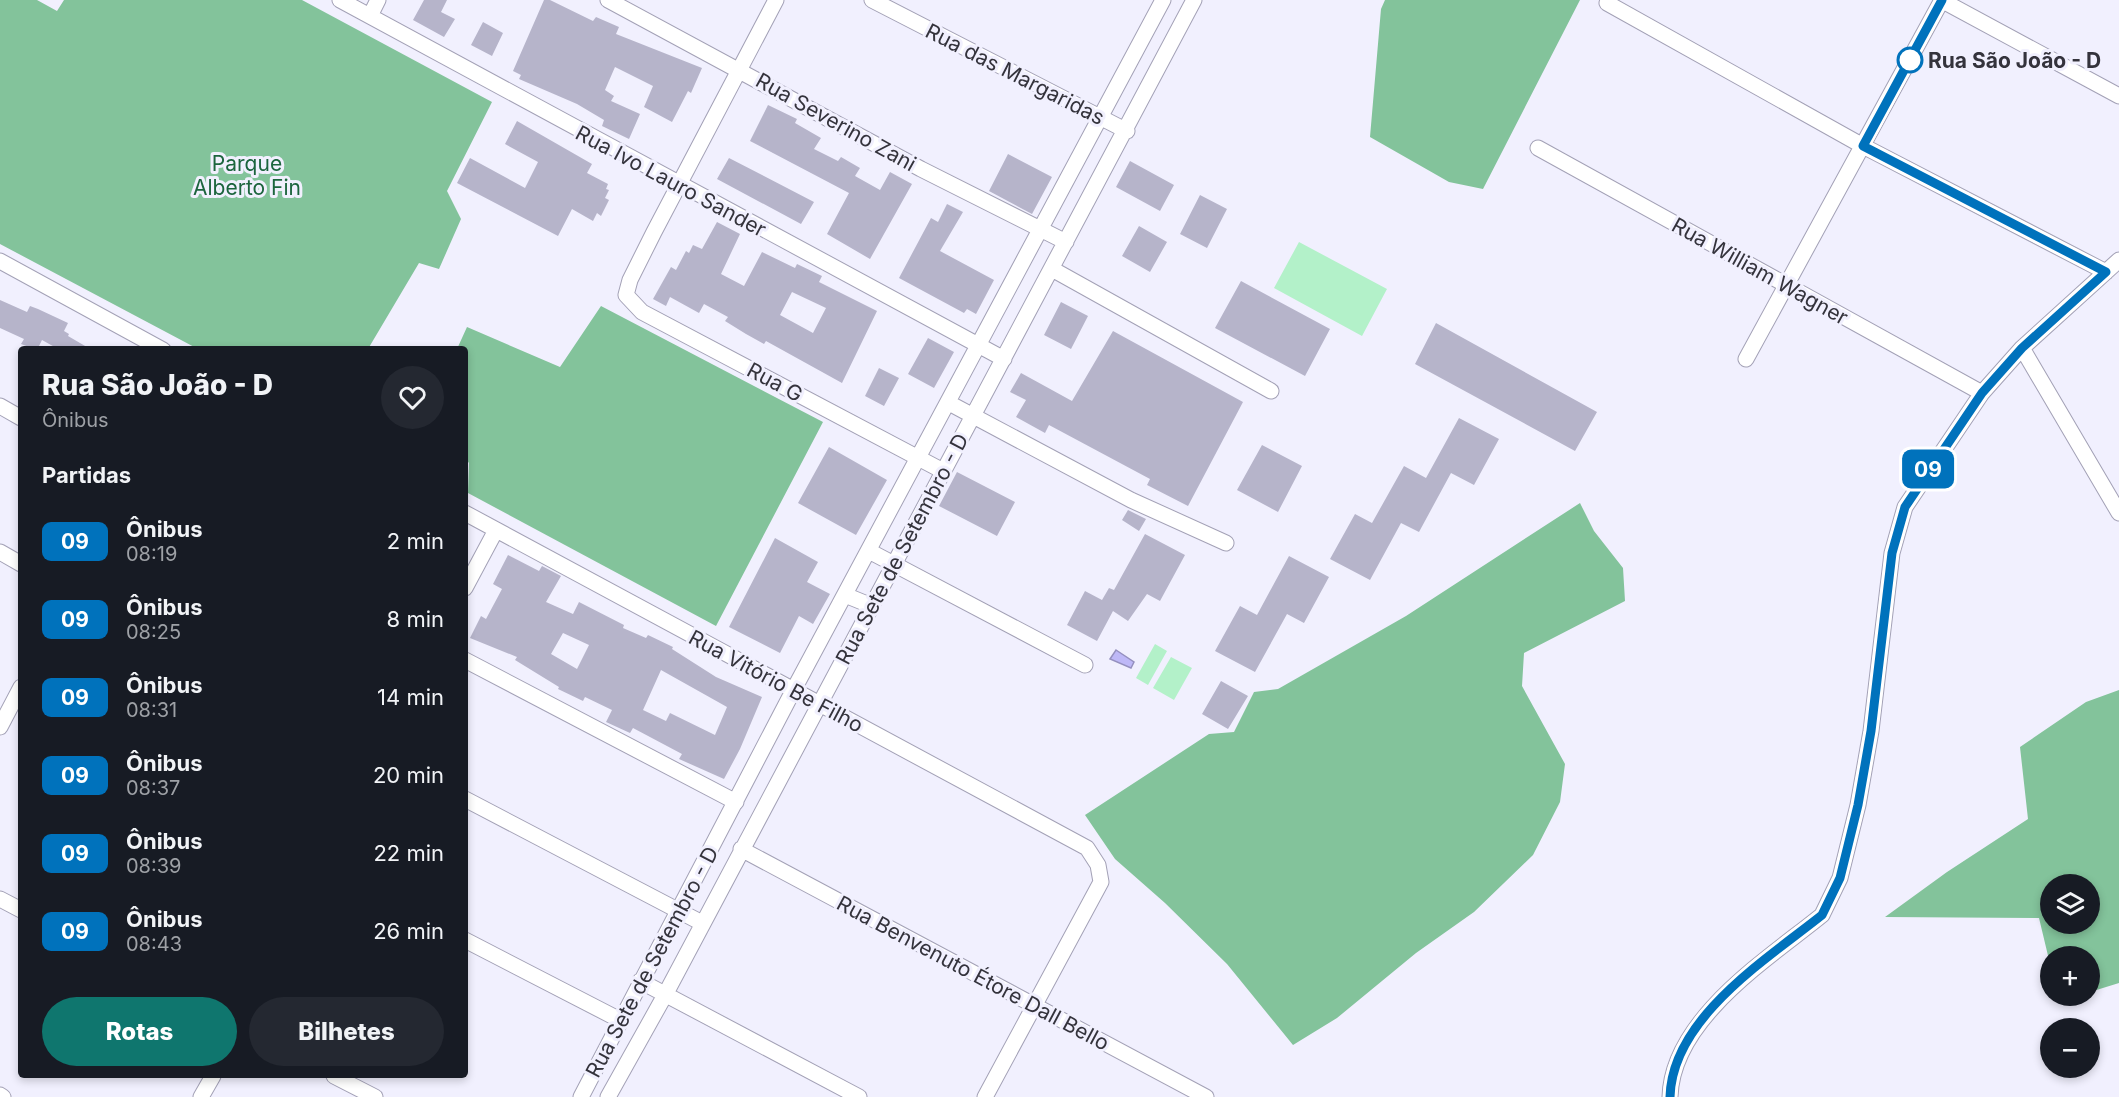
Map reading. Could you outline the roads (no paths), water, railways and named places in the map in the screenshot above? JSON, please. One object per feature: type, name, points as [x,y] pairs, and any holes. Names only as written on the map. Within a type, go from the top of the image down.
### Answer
[{"type":"street","name":"Rua Ivo Lauro Sander","points":[[340,0],[1004,359]]},
{"type":"street","points":[[370,16],[378,0]]},
{"type":"street","name":"Rua Severino Zani","points":[[608,0],[921,169],[1066,242]]},
{"type":"street","points":[[679,185],[776,0]]},
{"type":"street","name":"Rua das Margaridas","points":[[872,0],[1126,131]]},
{"type":"street","name":"Rua Sete de Setembro - D","points":[[584,1091],[793,691],[1163,0]]},
{"type":"street","name":"Rua Sete de Setembro - D","points":[[608,1096],[665,995],[1194,0]]},
{"type":"street","points":[[1746,359],[1942,0],[2119,96]]},
{"type":"street","points":[[1607,3],[1863,146],[2106,272]]},
{"type":"street","name":"Rua William Wagner","points":[[1538,148],[1982,393]]},
{"type":"street","name":"Rua G","points":[[679,185],[630,280],[626,295],[642,312],[943,471]]},
{"type":"street","points":[[1670,1097],[1676,1067],[1687,1042],[1705,1016],[1732,988],[1822,915],[1831,901],[1840,878],[1858,805],[1871,731],[1892,553],[1905,507],[1982,393],[2022,348],[2119,260]]},
{"type":"street","points":[[0,261],[155,346]]},
{"type":"street","points":[[1052,269],[1271,391]]},
{"type":"street","points":[[2022,348],[2119,513]]},
{"type":"street","points":[[949,403],[1131,501],[1226,543]]},
{"type":"street","points":[[0,406],[18,416]]},
{"type":"street","name":"Rua Vitório Be Filho","points":[[468,515],[1087,848],[1098,865],[1101,882],[1035,1006]]},
{"type":"street","points":[[468,582],[496,530]]},
{"type":"street","points":[[869,551],[1085,665]]},
{"type":"street","points":[[0,552],[18,562]]},
{"type":"street","points":[[845,595],[872,606]]},
{"type":"street","points":[[468,662],[736,802]]},
{"type":"street","points":[[0,727],[11,703]]},
{"type":"street","points":[[468,801],[702,923]]},
{"type":"street","name":"Rua Benvenuto Étore Dall Bello","points":[[741,849],[1206,1097]]},
{"type":"street","points":[[0,899],[18,908]]},
{"type":"street","points":[[468,942],[620,1020]]},
{"type":"street","points":[[640,981],[859,1097]]},
{"type":"street","points":[[985,1097],[1035,1006]]},
{"type":"street","points":[[201,1097],[212,1078]]},
{"type":"street","points":[[338,1078],[375,1097]]},
{"type":"street","points":[[584,1091],[608,1096]]},
{"type":"place","name":"Rua São João - D","points":[[1910,60]]},
{"type":"park label","name":"Parque Alberto Fin","points":[[247,175]]}]
